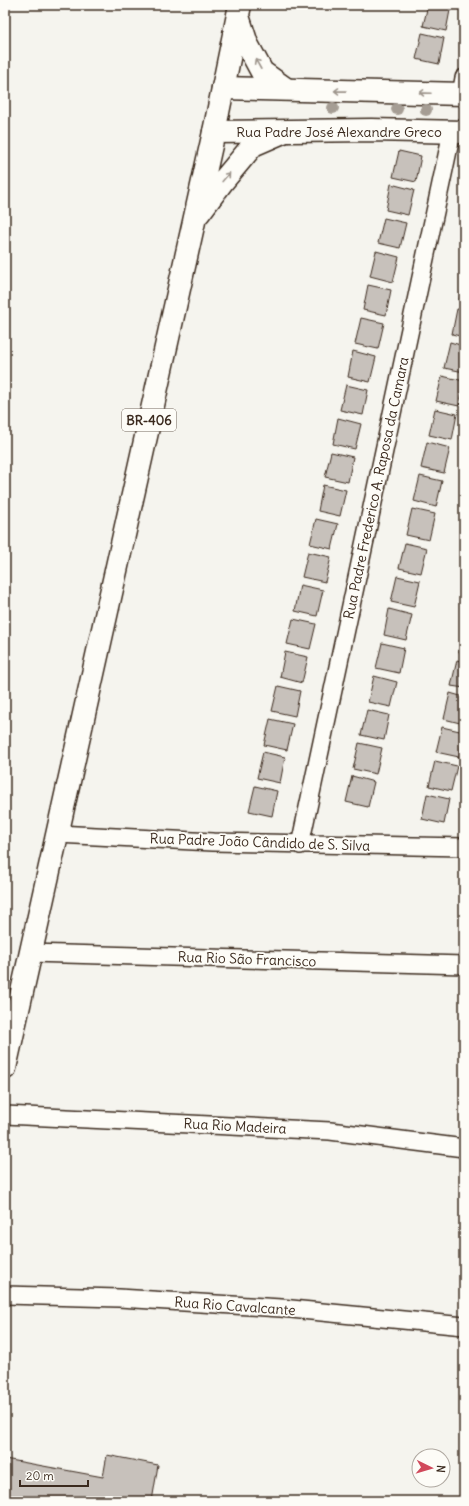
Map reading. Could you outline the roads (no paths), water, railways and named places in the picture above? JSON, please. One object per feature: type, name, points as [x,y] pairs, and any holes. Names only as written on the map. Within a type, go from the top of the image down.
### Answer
[{"type":"main road","name":"BR-406","points":[[5,1068],[214,132],[239,10]]},
{"type":"main road","points":[[239,10],[247,44],[262,72],[286,89]]},
{"type":"main road","points":[[223,88],[463,89]]},
{"type":"main road","name":"Rua Padre José Alexandre Greco","points":[[214,132],[370,130],[458,132]]},
{"type":"main road","points":[[194,219],[253,145],[283,132]]},
{"type":"street","name":"Rua Padre Frederico A. Raposa da Camara","points":[[300,845],[458,132]]},
{"type":"street","name":"Rua Padre João Cândido de S. Silva","points":[[57,834],[300,845],[464,847]]},
{"type":"street","name":"Rua Rio São Francisco","points":[[30,953],[464,965]]},
{"type":"street","name":"Rua Rio Madeira","points":[[5,1115],[330,1131],[464,1148]]},
{"type":"street","name":"Rua Rio Cavalcante","points":[[5,1295],[119,1298],[281,1308],[464,1326]]}]
